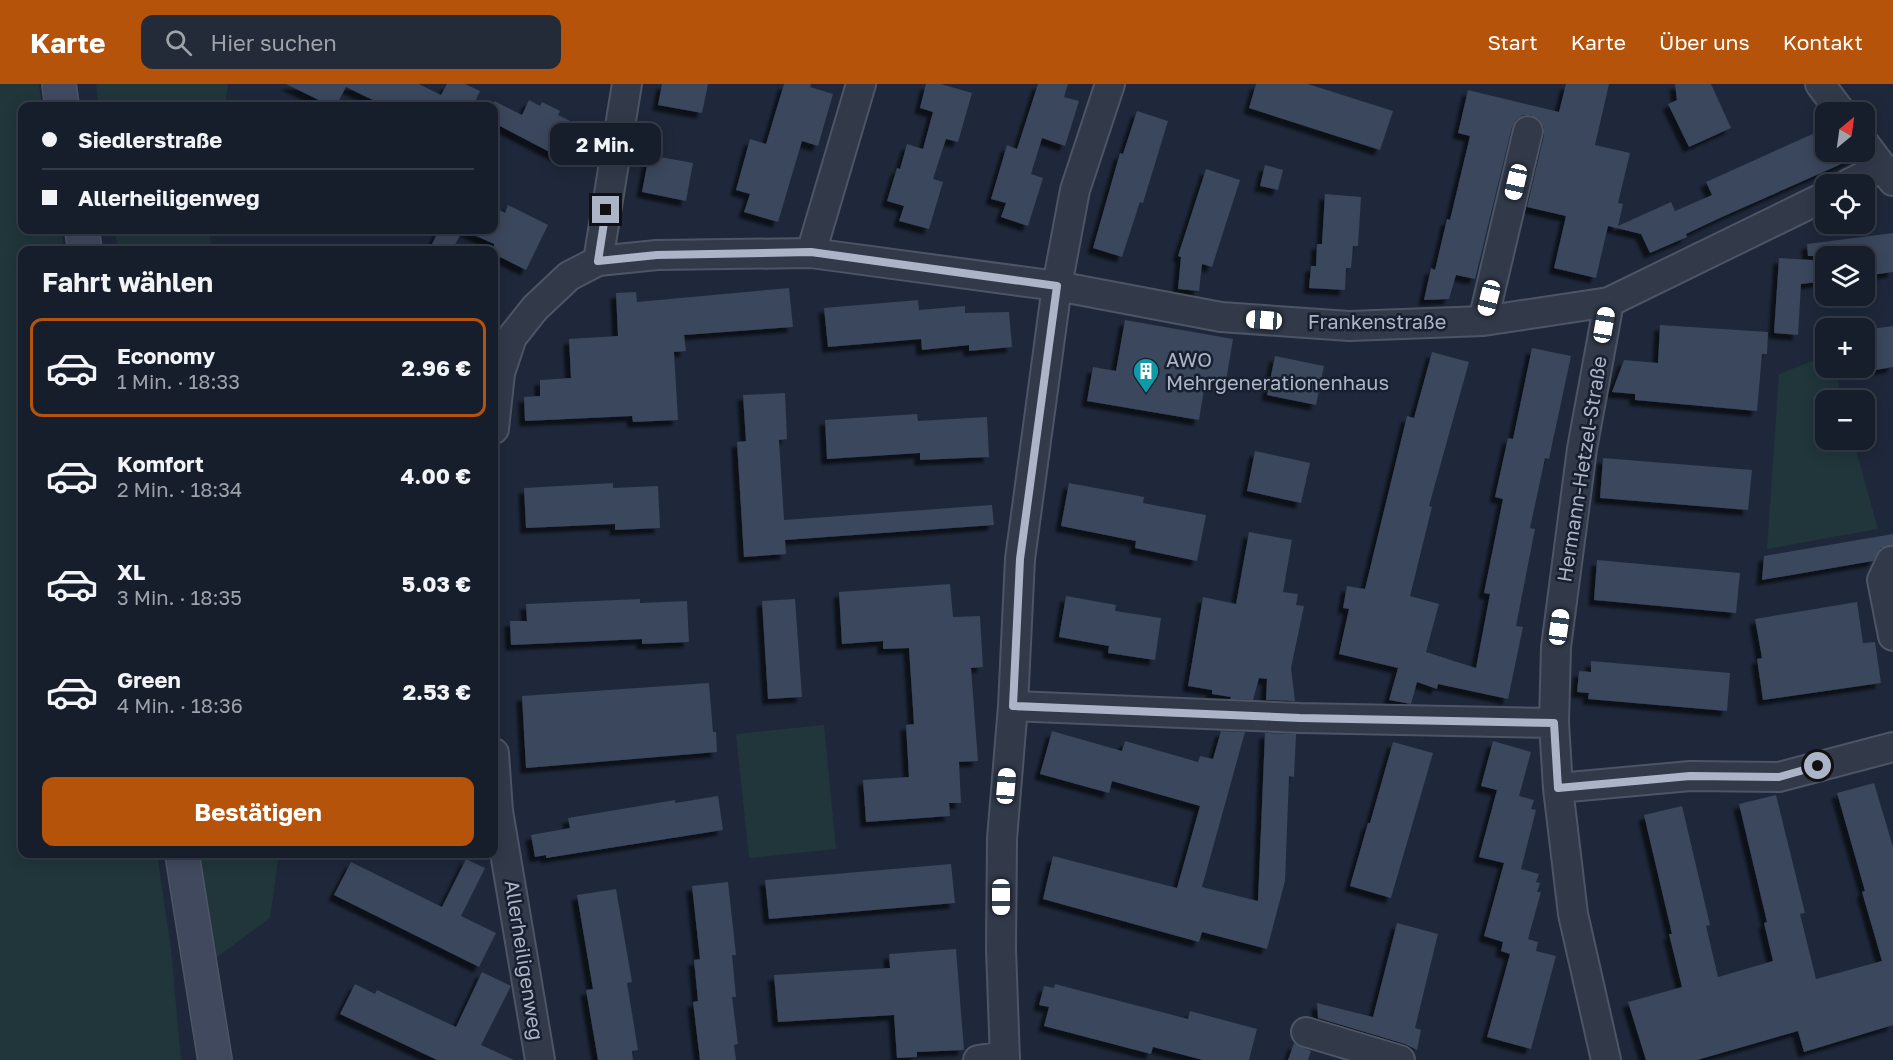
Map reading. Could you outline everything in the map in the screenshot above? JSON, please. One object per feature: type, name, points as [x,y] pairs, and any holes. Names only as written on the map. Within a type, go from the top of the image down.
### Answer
[{"type":"main road","points":[[59,84],[61,102]]},
{"type":"main road","points":[[183,858],[215,1060]]},
{"type":"street","points":[[598,261],[627,84]]},
{"type":"street","points":[[811,252],[861,84]]},
{"type":"street","points":[[996,1059],[1001,950],[1002,839],[1013,706],[1020,559],[1057,286],[1075,190],[1110,84]]},
{"type":"street","points":[[1820,84],[1834,102]]},
{"type":"street","points":[[1483,321],[1528,131]]},
{"type":"street","points":[[1875,157],[1888,174]]},
{"type":"street","points":[[1609,302],[1815,201]]},
{"type":"street","points":[[498,392],[500,373],[512,337],[534,308],[569,276],[598,261],[657,255],[811,252],[1057,286]]},
{"type":"street","name":"Frankenstraße","points":[[1057,286],[1221,316],[1350,326],[1483,321],[1609,302]]},
{"type":"street","name":"Hermann-Hetzel-Straße","points":[[1600,1058],[1573,914],[1558,788],[1554,723],[1556,647],[1582,449],[1609,302]]},
{"type":"street","points":[[1891,561],[1882,580],[1893,636]]},
{"type":"street","points":[[1013,706],[1300,718],[1554,723]]},
{"type":"street","points":[[1558,788],[1690,776],[1779,777],[1893,747]]},
{"type":"street","name":"Allerheiligenweg","points":[[498,811],[540,1060]]},
{"type":"street","points":[[1306,1032],[1400,1060]]},
{"type":"green space","points":[[0,84],[39,84],[41,102],[18,102],[18,234],[62,234],[63,246],[18,246],[18,858],[158,858],[171,949],[181,1060],[0,1060]]},
{"type":"green space","points":[[96,84],[228,84],[226,102],[98,102]]},
{"type":"green space","points":[[116,234],[210,234],[211,246],[117,246]]},
{"type":"green space","points":[[1815,360],[1815,378],[1837,378],[1840,390],[1815,390],[1815,450],[1856,450],[1878,529],[1767,549],[1779,374]]},
{"type":"green space","points":[[824,725],[836,849],[749,858],[736,734]]},
{"type":"green space","points":[[200,858],[278,858],[270,918],[213,960]]},
{"type":"building","points":[[286,84],[419,84],[441,95],[447,84],[465,84],[480,91],[475,102],[377,102],[346,87],[338,102],[323,102]]},
{"type":"building","points":[[662,84],[708,84],[702,113],[658,105]]},
{"type":"building","points":[[784,84],[811,84],[810,87],[833,94],[818,146],[802,141],[778,222],[744,212],[750,194],[736,190],[750,139],[766,144]]},
{"type":"building","points":[[926,84],[941,84],[972,93],[958,142],[946,139],[933,179],[943,182],[929,229],[899,221],[904,206],[887,201],[907,144],[923,149],[933,112],[920,108]]},
{"type":"building","points":[[1038,84],[1068,84],[1064,97],[1079,101],[1065,146],[1042,138],[1031,174],[1043,178],[1028,226],[1001,217],[1006,203],[991,199],[1007,145],[1017,149]]},
{"type":"building","points":[[1256,84],[1308,84],[1393,111],[1380,150],[1249,108]]},
{"type":"building","points":[[1566,84],[1609,84],[1595,145],[1630,153],[1618,203],[1623,204],[1618,226],[1671,202],[1675,211],[1712,195],[1706,182],[1815,133],[1815,162],[1846,162],[1722,217],[1686,234],[1687,237],[1650,253],[1641,234],[1608,226],[1596,278],[1554,268],[1566,216],[1527,207],[1544,127],[1539,119],[1531,115],[1523,115],[1512,127],[1475,279],[1456,275],[1449,299],[1424,300],[1431,268],[1435,270],[1447,219],[1450,220],[1470,136],[1458,133],[1468,90],[1559,112]]},
{"type":"building","points":[[1675,84],[1711,84],[1731,128],[1689,147],[1668,104],[1677,100]]},
{"type":"building","points":[[529,100],[540,106],[542,102],[560,111],[558,115],[580,126],[563,159],[498,125],[498,103],[522,115]]},
{"type":"building","points":[[1137,111],[1168,121],[1143,203],[1140,202],[1122,257],[1093,248],[1120,153],[1123,154]]},
{"type":"building","points":[[649,155],[693,163],[686,201],[642,192]]},
{"type":"building","points":[[1265,165],[1283,170],[1278,190],[1260,186]]},
{"type":"building","points":[[1206,169],[1240,180],[1212,267],[1202,264],[1199,291],[1178,289],[1181,257],[1178,256]]},
{"type":"building","points":[[1325,194],[1361,197],[1358,246],[1353,246],[1351,268],[1346,268],[1345,290],[1309,288],[1311,266],[1316,266],[1317,244],[1322,244]]},
{"type":"building","points":[[508,205],[548,225],[526,270],[498,256],[498,246],[472,234],[498,234],[498,209],[505,213]]},
{"type":"building","points":[[1893,233],[1893,272],[1875,274],[1875,246],[1815,246],[1815,256],[1808,256],[1807,244]]},
{"type":"building","points":[[437,234],[461,234],[454,246],[431,246]]},
{"type":"building","points":[[1779,258],[1815,260],[1815,282],[1801,284],[1798,335],[1774,333]]},
{"type":"building","points":[[789,288],[793,327],[684,335],[686,351],[674,352],[678,420],[633,422],[632,416],[525,421],[524,397],[540,396],[540,380],[571,378],[569,339],[618,336],[616,293],[636,292],[637,302]]},
{"type":"building","points":[[918,300],[919,310],[965,306],[965,313],[1009,312],[1012,347],[969,351],[969,345],[922,350],[921,339],[828,347],[824,308]]},
{"type":"building","points":[[1125,320],[1233,339],[1226,381],[1206,377],[1199,420],[1087,401],[1093,367],[1116,371]]},
{"type":"building","points":[[1660,325],[1768,332],[1767,354],[1762,354],[1757,411],[1635,400],[1635,394],[1612,392],[1624,360],[1658,363]]},
{"type":"building","points":[[1893,326],[1893,367],[1875,370],[1875,328]]},
{"type":"building","points":[[1532,348],[1571,356],[1549,459],[1545,458],[1530,528],[1535,529],[1516,626],[1523,627],[1508,699],[1438,684],[1437,689],[1417,682],[1411,704],[1389,700],[1398,668],[1339,654],[1349,609],[1343,608],[1347,586],[1365,589],[1407,416],[1414,418],[1432,352],[1469,362],[1429,506],[1432,507],[1410,596],[1439,604],[1426,652],[1476,668],[1490,594],[1484,593],[1503,499],[1495,497],[1508,438],[1513,439]]},
{"type":"building","points":[[1275,356],[1324,366],[1316,405],[1267,395]]},
{"type":"building","points":[[785,393],[787,439],[779,440],[784,520],[992,505],[994,525],[785,540],[786,554],[744,557],[737,442],[746,441],[743,395]]},
{"type":"building","points":[[917,414],[918,421],[987,417],[989,457],[920,460],[920,453],[827,459],[825,420]]},
{"type":"building","points":[[1255,451],[1310,463],[1301,503],[1247,491]]},
{"type":"building","points":[[1603,458],[1752,470],[1748,510],[1600,498]]},
{"type":"building","points":[[613,483],[613,488],[658,486],[660,528],[615,530],[615,524],[526,528],[524,488]]},
{"type":"building","points":[[1069,483],[1144,497],[1143,503],[1206,515],[1197,561],[1135,548],[1136,541],[1061,526]]},
{"type":"building","points":[[1249,532],[1292,540],[1283,592],[1298,594],[1296,605],[1304,606],[1291,668],[1295,701],[1266,700],[1267,679],[1259,678],[1253,700],[1230,699],[1231,697],[1212,694],[1212,690],[1188,686],[1203,597],[1236,604]]},
{"type":"building","points":[[1893,534],[1893,545],[1881,548],[1873,561],[1762,580],[1764,556]]},
{"type":"building","points":[[1597,560],[1740,573],[1736,613],[1594,600]]},
{"type":"building","points":[[950,584],[953,617],[980,616],[983,667],[971,668],[978,761],[959,762],[961,803],[949,803],[950,816],[866,822],[863,780],[909,777],[906,725],[914,724],[909,648],[883,649],[883,641],[842,644],[839,592]]},
{"type":"building","points":[[1066,596],[1116,605],[1115,611],[1161,618],[1155,660],[1108,653],[1109,646],[1059,637]]},
{"type":"building","points":[[640,599],[640,603],[687,601],[689,642],[642,644],[642,639],[511,645],[510,621],[527,621],[526,604]]},
{"type":"building","points":[[795,599],[802,697],[768,699],[762,601]]},
{"type":"building","points":[[1857,602],[1863,643],[1875,642],[1881,683],[1763,700],[1757,659],[1762,658],[1755,619]]},
{"type":"building","points":[[1591,661],[1730,673],[1727,711],[1588,699],[1589,693],[1577,692],[1579,671],[1591,672]]},
{"type":"building","points":[[709,683],[717,752],[526,768],[522,696]]},
{"type":"building","points":[[1052,731],[1122,751],[1125,741],[1198,762],[1200,756],[1213,759],[1221,731],[1245,732],[1202,887],[1258,901],[1265,733],[1296,734],[1294,777],[1289,776],[1285,881],[1267,949],[1202,932],[1199,942],[1043,899],[1053,856],[1177,888],[1200,806],[1112,781],[1109,793],[1040,774]]},
{"type":"building","points":[[1493,741],[1531,752],[1519,796],[1534,800],[1531,809],[1536,810],[1521,869],[1539,874],[1536,882],[1540,883],[1537,892],[1541,892],[1528,939],[1538,942],[1536,951],[1556,956],[1531,1049],[1487,1037],[1510,954],[1501,951],[1503,942],[1484,936],[1504,863],[1479,857],[1497,790],[1481,786]]},
{"type":"building","points":[[1393,742],[1433,753],[1391,898],[1350,886]]},
{"type":"building","points":[[1874,783],[1893,847],[1893,1025],[1804,1052],[1798,1031],[1697,1060],[1646,1060],[1628,1002],[1682,987],[1644,815],[1682,806],[1710,925],[1706,926],[1718,977],[1773,961],[1764,923],[1767,922],[1739,804],[1776,795],[1805,913],[1800,914],[1816,979],[1882,961],[1837,793]]},
{"type":"building","points":[[718,796],[723,830],[546,858],[546,855],[535,857],[531,835],[570,828],[568,818],[675,800],[675,803]]},
{"type":"building","points":[[466,859],[485,868],[461,916],[496,933],[479,967],[334,895],[351,862],[442,907]]},
{"type":"building","points":[[951,864],[955,903],[769,919],[765,880]]},
{"type":"building","points":[[728,882],[736,955],[732,955],[736,997],[732,997],[738,1044],[734,1045],[736,1060],[700,1060],[693,1002],[698,1001],[694,960],[700,959],[692,886]]},
{"type":"building","points":[[616,889],[632,982],[627,983],[638,1050],[632,1051],[633,1060],[598,1060],[586,990],[593,989],[577,895]]},
{"type":"building","points":[[1397,923],[1438,934],[1415,1028],[1421,1030],[1417,1050],[1405,1044],[1318,1018],[1317,1003],[1373,1017]]},
{"type":"building","points":[[956,949],[964,1050],[917,1052],[917,1057],[897,1058],[894,1015],[778,1022],[774,975],[890,968],[889,954]]},
{"type":"building","points":[[482,972],[511,986],[481,1045],[514,1060],[437,1060],[340,1014],[355,984],[375,994],[377,990],[456,1027]]},
{"type":"building","points":[[1055,984],[1188,1019],[1190,1011],[1257,1029],[1249,1060],[1203,1060],[1153,1047],[1151,1054],[1044,1026],[1049,1007],[1039,1005],[1044,986],[1054,988]]},
{"type":"building","points":[[1294,1043],[1311,1051],[1308,1060],[1288,1060]]},
{"type":"place","name":"AWO Mehrgenerationenhaus","points":[[1146,394]]},
{"type":"route","points":[[606,210],[598,261],[657,255],[811,252],[1057,286],[1020,559],[1013,706],[1300,718],[1554,723],[1558,788],[1690,776],[1779,777],[1818,766]]}]
